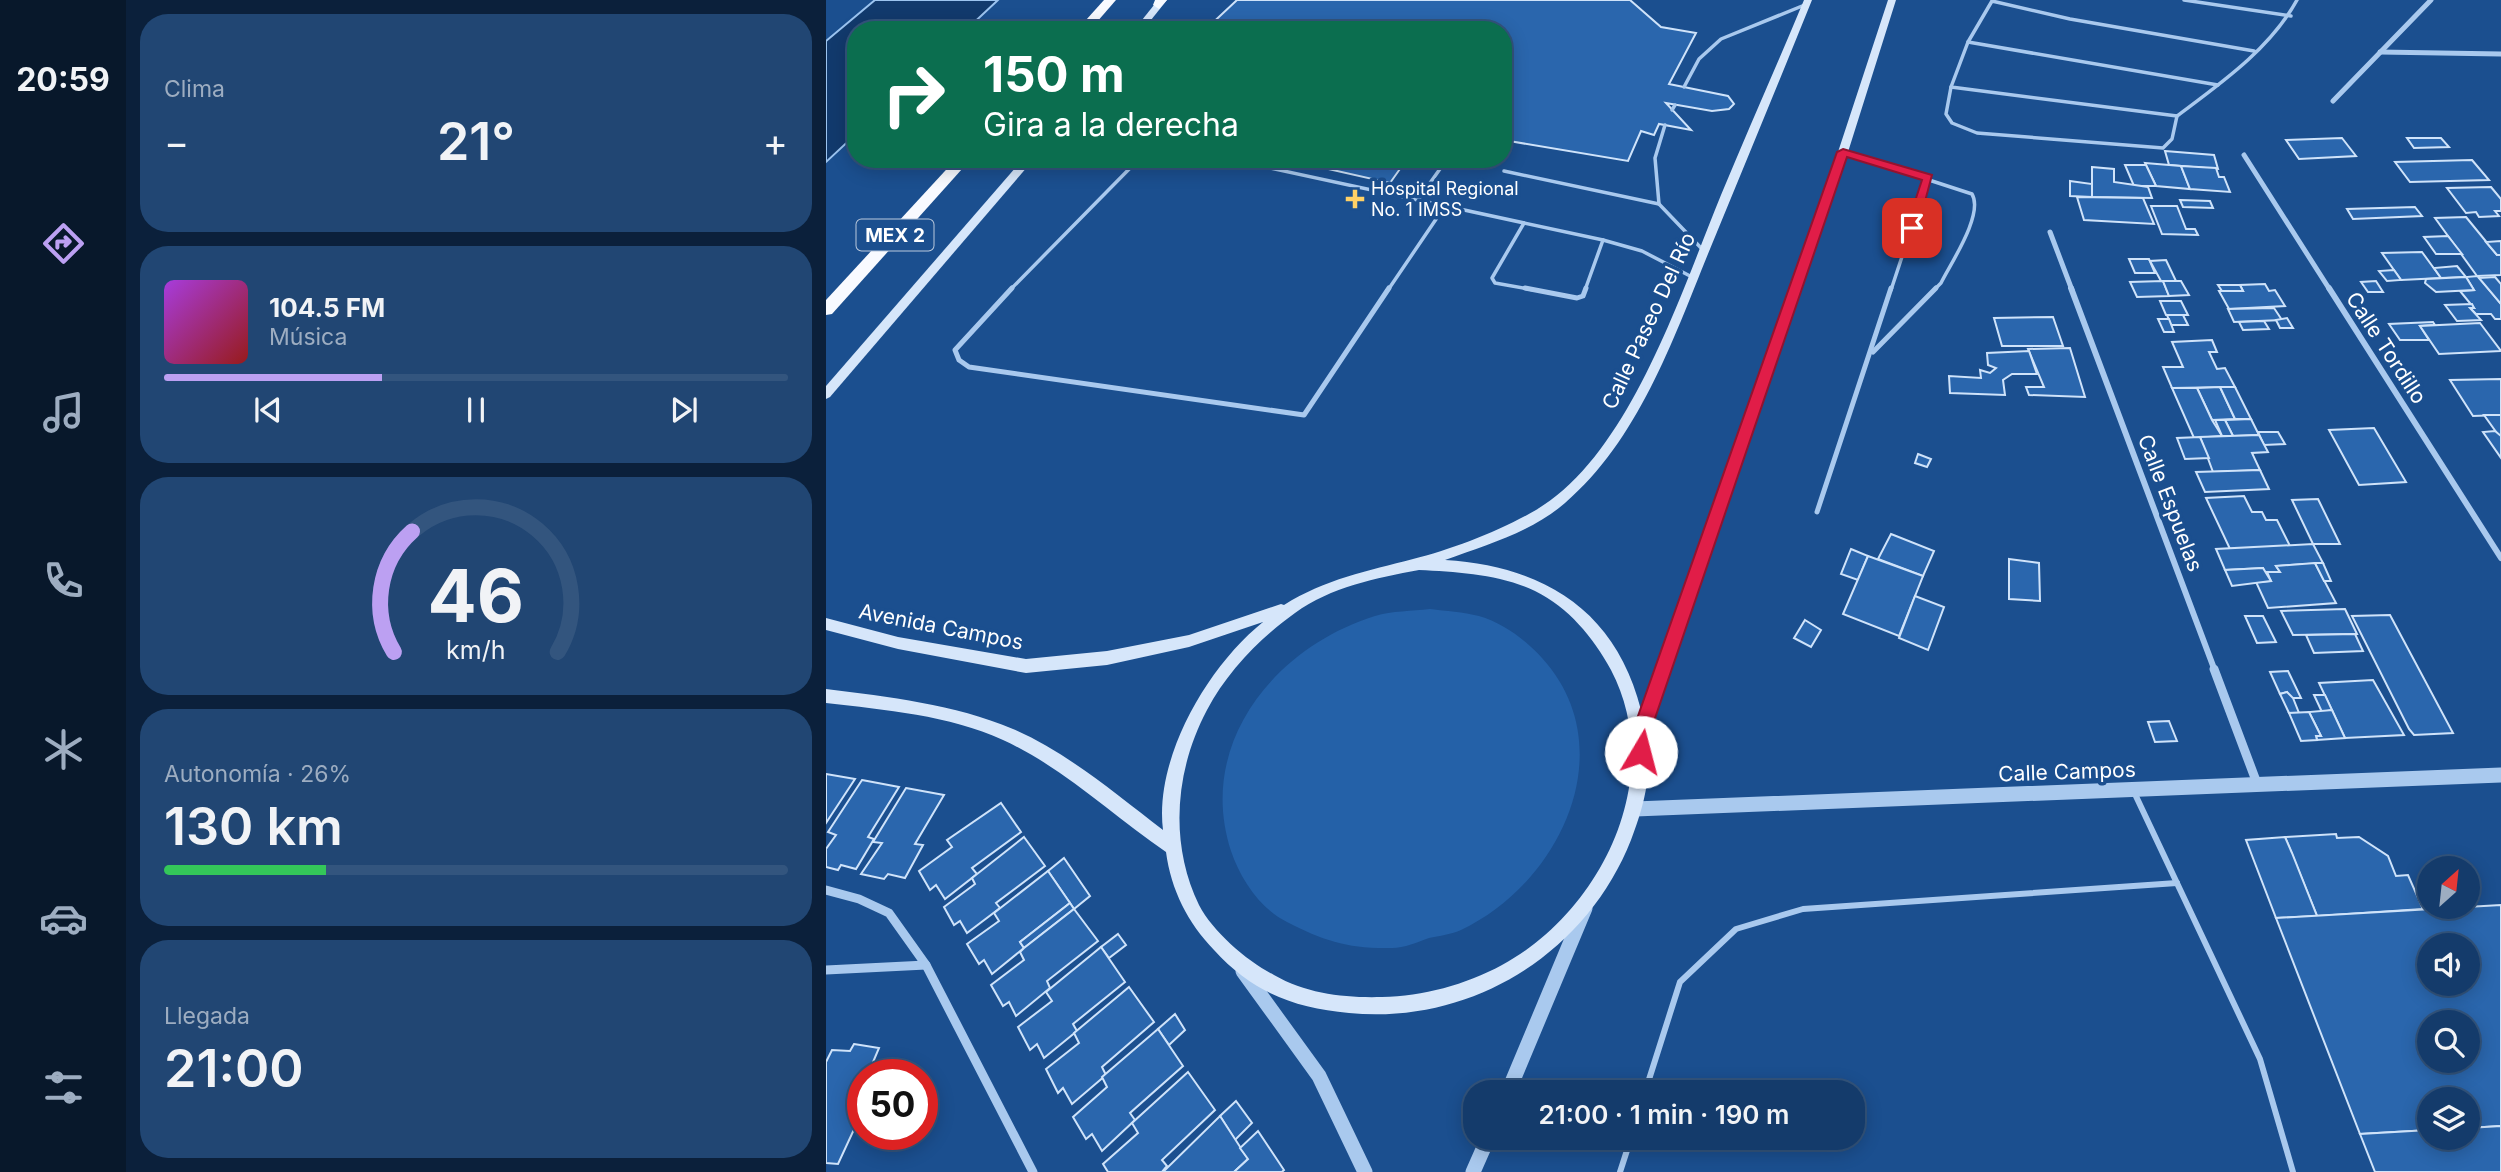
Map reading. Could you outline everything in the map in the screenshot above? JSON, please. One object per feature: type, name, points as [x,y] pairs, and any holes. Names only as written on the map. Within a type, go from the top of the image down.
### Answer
[{"type":"highway","points":[[1091,21],[1110,0]]},
{"type":"highway","name":"MEX 2","points":[[826,310],[956,168]]},
{"type":"main road","points":[[1641,733],[1843,152],[1892,0]]},
{"type":"main road","points":[[1145,21],[1161,2]]},
{"type":"main road","name":"Calle Paseo Del Río","points":[[1419,564],[1513,527],[1559,501],[1591,469],[1615,438],[1638,395],[1692,277],[1807,2]]},
{"type":"main road","points":[[826,394],[1021,168]]},
{"type":"main road","points":[[1419,564],[1482,568],[1540,587],[1589,622],[1624,673],[1641,733],[1642,771],[1635,809],[1617,858],[1587,904],[1530,958],[1458,995],[1378,1009],[1303,998],[1239,965],[1193,911],[1171,846],[1170,790],[1185,735],[1212,685],[1248,641],[1293,607],[1354,577],[1419,564]]},
{"type":"main road","name":"Avenida Campos","points":[[826,624],[898,643],[1026,666],[1107,659],[1189,641],[1293,607]]},
{"type":"main road","points":[[826,696],[886,704],[967,720],[1030,745],[1090,784],[1171,846]]},
{"type":"street","points":[[2333,101],[2431,0]]},
{"type":"street","points":[[2380,52],[2501,54]]},
{"type":"street","name":"Calle Tordillo","points":[[2244,155],[2501,558]]},
{"type":"street","name":"Calle Espuelas","points":[[2050,232],[2258,786]]},
{"type":"street","name":"Calle Campos","points":[[1635,809],[2501,775]]},
{"type":"street","points":[[826,890],[859,899],[889,913],[926,965],[1033,1172]]},
{"type":"street","points":[[1513,1080],[1587,904]]},
{"type":"street","points":[[826,970],[926,965]]},
{"type":"street","points":[[1239,965],[1319,1076],[1365,1172]]},
{"type":"street","points":[[1473,1172],[1483,1150]]},
{"type":"lane","points":[[2254,51],[2070,19],[1991,0],[1968,42],[1951,87],[1946,114],[1952,123],[1977,133],[2164,148],[2172,139],[2177,116],[2218,85],[2254,51],[2291,16],[2297,0]]},
{"type":"lane","points":[[2184,0],[2291,16]]},
{"type":"lane","points":[[1684,87],[1699,59],[1721,39],[1807,2]]},
{"type":"lane","points":[[1968,42],[2218,85]]},
{"type":"lane","points":[[1951,87],[2177,116]]},
{"type":"lane","points":[[1672,110],[1675,105]]},
{"type":"lane","points":[[1660,204],[1655,158],[1665,125]]},
{"type":"lane","points":[[1843,152],[1972,194],[1976,201],[1974,217],[1941,283],[1871,354]]},
{"type":"lane","points":[[1130,168],[962,338],[955,350],[959,360],[969,367],[1025,377],[1304,415],[1445,206]]},
{"type":"lane","points":[[1270,168],[1603,240],[1642,251],[1692,277]]},
{"type":"lane","points":[[1418,200],[1441,168]]},
{"type":"lane","points":[[1504,171],[1660,204],[1703,250]]},
{"type":"lane","points":[[1817,512],[1928,178]]},
{"type":"lane","points":[[1524,223],[1492,278],[1495,284],[1577,298],[1583,296],[1603,240]]},
{"type":"lane","points":[[2133,790],[2260,1059],[2293,1172]]},
{"type":"lane","points":[[1649,1080],[1680,982],[1736,929],[1803,909],[2177,883]]},
{"type":"lane","points":[[1620,1172],[1627,1150]]},
{"type":"shaded area","points":[[875,0],[998,0],[976,21],[850,21]]},
{"type":"shaded area","points":[[847,23],[847,142],[826,162],[826,41]]},
{"type":"shaded area","points":[[1430,609],[1488,619],[1514,633],[1542,658],[1566,694],[1578,732],[1579,771],[1570,810],[1552,847],[1527,880],[1497,909],[1461,930],[1397,948],[1363,947],[1337,942],[1313,934],[1277,916],[1252,892],[1240,872],[1231,851],[1223,811],[1225,774],[1235,738],[1252,705],[1276,676],[1305,651],[1339,631],[1375,616]]},
{"type":"building","points":[[1237,0],[1630,0],[1661,27],[1696,33],[1669,84],[1728,96],[1734,104],[1729,109],[1712,111],[1666,103],[1691,130],[1659,124],[1654,135],[1641,131],[1628,161],[1512,142],[1512,21],[1215,21]]},
{"type":"building","points":[[2342,138],[2356,156],[2299,159],[2286,140]]},
{"type":"building","points":[[2407,138],[2441,138],[2449,147],[2414,148]]},
{"type":"building","points":[[2165,151],[2214,155],[2218,169],[2169,165]]},
{"type":"building","points":[[2472,160],[2489,180],[2410,182],[2395,162]]},
{"type":"building","points":[[2145,163],[2181,166],[2190,189],[2156,186]]},
{"type":"building","points":[[2125,165],[2146,165],[2156,186],[2134,186]]},
{"type":"building","points":[[2181,166],[2216,168],[2219,177],[2224,177],[2230,192],[2190,189]]},
{"type":"building","points":[[2092,167],[2114,169],[2114,182],[2148,187],[2152,198],[2092,197]]},
{"type":"building","points":[[1324,168],[1401,168],[1390,183]]},
{"type":"building","points":[[2070,181],[2092,184],[2092,197],[2070,196]]},
{"type":"building","points":[[2491,187],[2501,199],[2501,211],[2495,211],[2499,216],[2479,217],[2476,212],[2466,213],[2447,188]]},
{"type":"building","points":[[2077,197],[2143,198],[2154,224],[2084,220]]},
{"type":"building","points":[[2180,200],[2210,201],[2213,208],[2183,207]]},
{"type":"building","points":[[2151,206],[2177,206],[2186,229],[2195,229],[2198,235],[2162,234]]},
{"type":"building","points":[[2415,207],[2422,216],[2353,219],[2347,209]]},
{"type":"building","points":[[2466,217],[2497,255],[2501,255],[2501,275],[2477,276],[2435,218]]},
{"type":"building","points":[[2448,236],[2462,254],[2436,254],[2424,237]]},
{"type":"building","points":[[2501,241],[2501,255],[2497,255],[2486,242]]},
{"type":"building","points":[[2422,252],[2441,278],[2401,280],[2382,253]]},
{"type":"building","points":[[2129,259],[2149,259],[2155,273],[2135,273]]},
{"type":"building","points":[[2166,260],[2176,281],[2161,281],[2150,261]]},
{"type":"building","points":[[2457,266],[2466,277],[2441,278],[2434,268]]},
{"type":"building","points":[[2394,270],[2401,280],[2387,281],[2379,271]]},
{"type":"building","points":[[2478,276],[2501,304],[2501,319],[2495,319],[2491,314],[2476,314],[2460,291],[2474,290],[2466,277]]},
{"type":"building","points":[[2466,277],[2474,290],[2436,292],[2425,283],[2426,279]]},
{"type":"building","points":[[2495,277],[2501,284],[2501,304],[2479,278]]},
{"type":"building","points":[[2163,281],[2169,296],[2137,297],[2130,282]]},
{"type":"building","points":[[2163,281],[2181,281],[2189,295],[2169,296]]},
{"type":"building","points":[[2376,281],[2383,292],[2368,292],[2361,282]]},
{"type":"building","points":[[2265,284],[2269,291],[2275,290],[2285,306],[2229,309],[2219,291],[2243,291],[2240,285]]},
{"type":"building","points":[[2218,285],[2240,285],[2243,291],[2222,291]]},
{"type":"building","points":[[2160,301],[2181,301],[2188,315],[2166,315]]},
{"type":"building","points":[[2472,304],[2474,308],[2470,308],[2481,320],[2457,321],[2445,305]]},
{"type":"building","points":[[2274,308],[2282,320],[2234,322],[2228,309]]},
{"type":"building","points":[[2167,315],[2183,315],[2188,325],[2171,325]]},
{"type":"building","points":[[2053,317],[2063,346],[2002,346],[1994,318]]},
{"type":"building","points":[[2287,318],[2293,328],[2280,328],[2276,320]]},
{"type":"building","points":[[2158,319],[2169,319],[2174,332],[2164,332]]},
{"type":"building","points":[[2264,321],[2269,329],[2243,330],[2239,322]]},
{"type":"building","points":[[2433,322],[2435,325],[2420,326],[2429,340],[2400,340],[2389,324]]},
{"type":"building","points":[[2480,323],[2501,351],[2439,354],[2420,326]]},
{"type":"building","points":[[2212,340],[2217,352],[2209,352],[2217,369],[2225,368],[2235,387],[2172,388],[2163,367],[2183,367],[2172,342]]},
{"type":"building","points":[[2070,348],[2085,397],[2029,395],[2026,387],[2044,387],[2028,349]]},
{"type":"building","points":[[2029,351],[2037,374],[2012,374],[2003,380],[2005,395],[1950,393],[1949,376],[1981,378],[1980,370],[1990,373],[1996,368],[1988,365],[1987,353]]},
{"type":"building","points":[[2501,379],[2501,415],[2473,416],[2450,380]]},
{"type":"building","points":[[2220,387],[2235,419],[2212,420],[2197,388]]},
{"type":"building","points":[[2220,387],[2235,387],[2251,419],[2235,419]]},
{"type":"building","points":[[2172,388],[2197,388],[2222,436],[2194,438]]},
{"type":"building","points":[[2484,415],[2501,415],[2501,436],[2499,436]]},
{"type":"building","points":[[2251,419],[2259,435],[2233,436],[2225,420]]},
{"type":"building","points":[[2215,420],[2225,420],[2233,436],[2222,436]]},
{"type":"building","points":[[2374,428],[2406,482],[2359,485],[2329,430]]},
{"type":"building","points":[[2495,431],[2501,436],[2501,458],[2483,432]]},
{"type":"building","points":[[2258,432],[2278,432],[2285,444],[2264,445]]},
{"type":"building","points":[[2259,435],[2268,452],[2252,453],[2260,470],[2213,472],[2200,437]]},
{"type":"building","points":[[2200,437],[2209,458],[2185,459],[2177,438]]},
{"type":"building","points":[[1918,454],[1931,459],[1927,467],[1915,463]]},
{"type":"building","points":[[2260,470],[2269,489],[2205,492],[2196,472]]},
{"type":"building","points":[[2244,496],[2252,512],[2262,512],[2266,520],[2277,520],[2290,546],[2230,549],[2206,498]]},
{"type":"building","points":[[2318,499],[2340,544],[2313,544],[2292,500]]},
{"type":"building","points":[[1891,534],[1934,551],[1923,576],[1878,559]]},
{"type":"building","points":[[2313,544],[2323,563],[2276,566],[2280,572],[2265,573],[2263,568],[2225,570],[2216,549]]},
{"type":"building","points":[[1851,549],[1868,556],[1858,580],[1841,574]]},
{"type":"building","points":[[1868,556],[1923,576],[1899,636],[1843,614]]},
{"type":"building","points":[[2009,559],[2039,563],[2040,601],[2009,599]]},
{"type":"building","points":[[2315,563],[2336,603],[2268,608],[2256,582],[2271,581],[2267,572],[2280,572],[2276,566]]},
{"type":"building","points":[[2315,563],[2323,563],[2331,581],[2324,581]]},
{"type":"building","points":[[2263,568],[2271,581],[2232,586],[2225,570]]},
{"type":"building","points":[[1915,596],[1944,607],[1928,650],[1899,638]]},
{"type":"building","points":[[2345,609],[2357,634],[2293,635],[2281,611]]},
{"type":"building","points":[[2390,615],[2453,733],[2414,735],[2352,616]]},
{"type":"building","points":[[2245,616],[2263,616],[2276,642],[2257,643]]},
{"type":"building","points":[[1805,620],[1821,630],[1811,647],[1794,638]]},
{"type":"building","points":[[2355,634],[2363,651],[2314,653],[2306,635]]},
{"type":"building","points":[[2288,671],[2301,698],[2290,698],[2287,692],[2280,694],[2270,672]]},
{"type":"building","points":[[2373,680],[2404,735],[2345,738],[2319,683]]},
{"type":"building","points":[[2287,692],[2293,698],[2299,713],[2289,713],[2280,694]]},
{"type":"building","points":[[2314,695],[2325,695],[2332,710],[2322,712]]},
{"type":"building","points":[[2332,710],[2345,738],[2317,740],[2316,736],[2321,736],[2309,712]]},
{"type":"building","points":[[2309,712],[2321,736],[2316,736],[2317,740],[2301,741],[2289,713]]},
{"type":"building","points":[[2169,721],[2177,741],[2155,742],[2148,722]]},
{"type":"building","points":[[826,774],[855,779],[826,823]]},
{"type":"building","points":[[862,780],[899,787],[868,837],[874,839],[856,869],[841,865],[838,870],[826,867],[826,849],[836,835],[828,832]]},
{"type":"building","points":[[906,788],[944,795],[915,844],[923,845],[905,878],[888,874],[884,879],[861,874],[882,843],[873,842]]},
{"type":"building","points":[[1001,803],[1021,832],[972,868],[977,874],[945,899],[936,885],[930,890],[919,871],[952,847],[947,840]]},
{"type":"building","points":[[2336,834],[2337,838],[2359,837],[2388,856],[2396,876],[2408,875],[2417,895],[2417,909],[2317,916],[2285,837]]},
{"type":"building","points":[[1024,837],[1045,866],[996,903],[1000,908],[967,933],[960,921],[954,925],[944,907],[975,884],[972,878]]},
{"type":"building","points":[[2285,837],[2317,916],[2276,918],[2246,840]]},
{"type":"building","points":[[1064,858],[1090,896],[1074,909],[1048,871]]},
{"type":"building","points":[[1048,871],[1070,903],[1020,942],[1024,948],[992,974],[984,960],[979,964],[967,944],[999,921],[994,913]]},
{"type":"building","points":[[1070,903],[1074,909],[1024,948],[1020,942]]},
{"type":"building","points":[[2501,905],[2501,1126],[2480,1127],[2480,1087],[2417,1087],[2417,1131],[2360,1134],[2276,918],[2417,910],[2417,919],[2480,919],[2480,906]]},
{"type":"building","points":[[1074,909],[1098,941],[1047,981],[1050,988],[1016,1016],[1009,1002],[1003,1006],[991,985],[1024,960],[1020,952],[1024,948]]},
{"type":"building","points":[[1118,934],[1126,945],[1109,958],[1101,947]]},
{"type":"building","points":[[1101,947],[1125,982],[1073,1024],[1077,1031],[1044,1058],[1037,1044],[1030,1050],[1018,1027],[1052,1001],[1046,992]]},
{"type":"building","points":[[1129,987],[1154,1022],[1102,1067],[1106,1075],[1072,1104],[1063,1088],[1058,1093],[1046,1069],[1079,1043],[1074,1033]]},
{"type":"building","points":[[1175,1014],[1185,1030],[1169,1045],[1158,1029]]},
{"type":"building","points":[[1158,1029],[1183,1066],[1130,1113],[1135,1120],[1102,1151],[1092,1134],[1086,1139],[1073,1117],[1107,1087],[1102,1077]]},
{"type":"building","points":[[854,1044],[879,1048],[874,1059],[847,1059],[847,1145],[838,1164],[826,1163],[826,1062],[832,1050],[850,1051]]},
{"type":"building","points":[[1188,1072],[1215,1110],[1162,1160],[1167,1166],[1162,1172],[1108,1172],[1103,1164],[1138,1133],[1132,1123]]},
{"type":"building","points":[[1236,1101],[1252,1123],[1235,1140],[1220,1116]]},
{"type":"building","points":[[1220,1116],[1248,1159],[1234,1172],[1163,1172]]},
{"type":"building","points":[[2501,1126],[2501,1172],[2375,1172],[2360,1134],[2417,1131],[2417,1150],[2480,1150],[2480,1127]]},
{"type":"building","points":[[1258,1131],[1284,1170],[1234,1172],[1248,1159],[1240,1148]]},
{"type":"place","name":"Hospital Regional No. 1 IMSS","points":[[1355,199]]},
{"type":"route","points":[[1641,752],[1641,733],[1843,152],[1928,178],[1912,228]]}]
